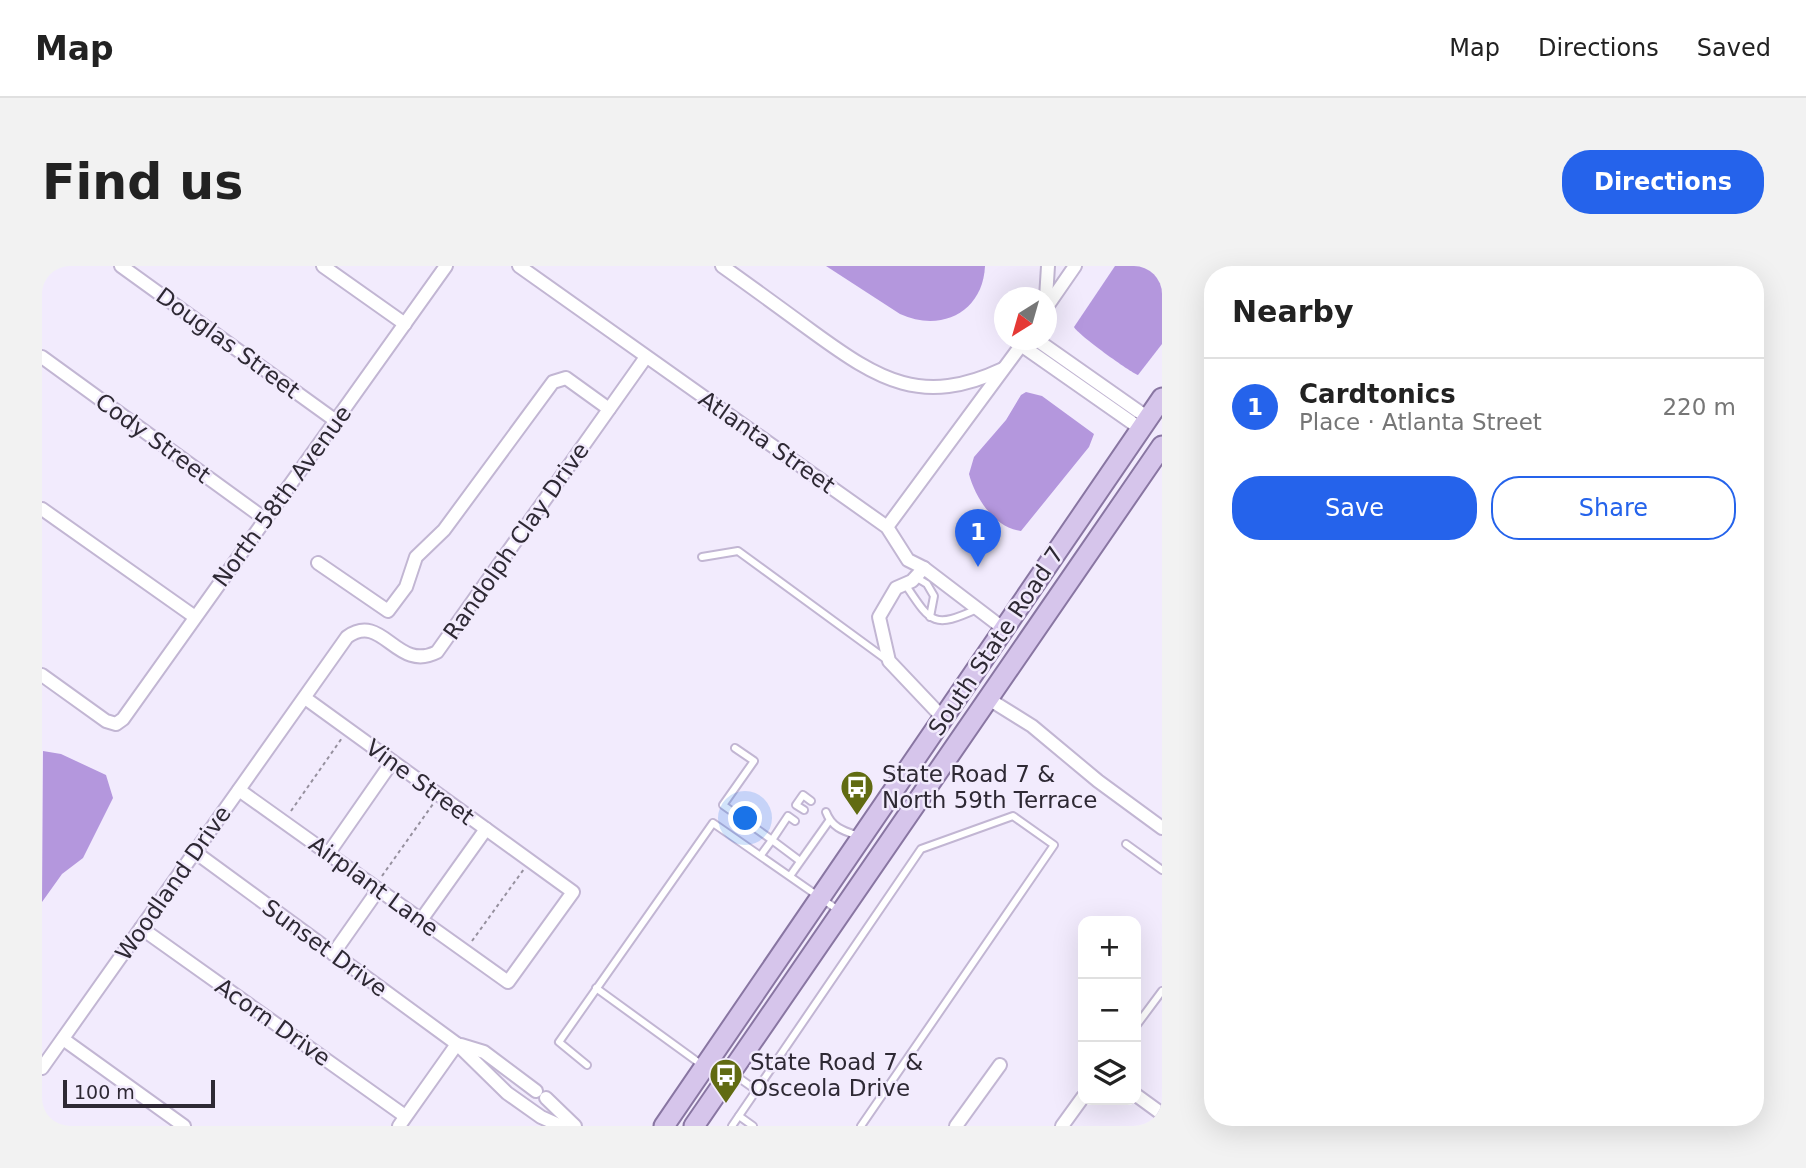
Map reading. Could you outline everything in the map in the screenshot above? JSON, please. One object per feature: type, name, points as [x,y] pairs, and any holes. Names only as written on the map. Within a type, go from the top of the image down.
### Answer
[{"type":"main road","name":"South State Road 7","points":[[664,1126],[1162,398]]},
{"type":"main road","points":[[1144,423],[1153,445],[1144,471]]},
{"type":"main road","name":"South State Road 7","points":[[702,1122],[730,1072],[1162,446]]},
{"type":"street","name":"Douglas Street","points":[[121,266],[336,421]]},
{"type":"street","points":[[323,266],[405,324]]},
{"type":"street","name":"North 58th Avenue","points":[[42,675],[106,721],[116,724],[123,719],[446,266]]},
{"type":"street","name":"Atlanta Street","points":[[519,266],[887,527],[915,576],[979,608],[1004,629]]},
{"type":"street","points":[[722,266],[856,363],[884,378],[918,386],[949,386],[975,382],[1003,369]]},
{"type":"street","points":[[1047,287],[1048,266]]},
{"type":"street","points":[[1057,292],[1075,266]]},
{"type":"street","points":[[887,527],[1017,350]]},
{"type":"street","points":[[1035,350],[1144,423]]},
{"type":"street","points":[[1050,350],[1144,423]]},
{"type":"street","name":"Cody Street","points":[[42,357],[265,519]]},
{"type":"street","name":"Randolph Clay Drive","points":[[304,698],[347,637],[358,630],[371,630],[408,656],[424,659],[437,652],[646,357]]},
{"type":"street","points":[[318,563],[388,611],[406,587],[416,557],[444,530],[553,382],[566,378],[609,409]]},
{"type":"street","points":[[42,509],[195,617]]},
{"type":"street","points":[[915,576],[896,587],[879,617],[889,661],[943,718]]},
{"type":"street","name":"Vine Street","points":[[304,698],[573,892],[508,982]]},
{"type":"street","name":"Woodland Drive","points":[[42,1068],[304,698]]},
{"type":"street","points":[[987,698],[1032,726],[1098,781],[1162,828]]},
{"type":"street","points":[[328,853],[392,762]]},
{"type":"street","name":"Airplant Lane","points":[[239,790],[328,853],[379,884],[421,920],[508,982]]},
{"type":"street","points":[[421,920],[485,829]]},
{"type":"street","name":"Sunset Drive","points":[[195,852],[457,1044],[515,1099],[541,1117],[561,1126]]},
{"type":"street","points":[[333,954],[379,884]]},
{"type":"street","name":"Acorn Drive","points":[[141,928],[402,1121]]},
{"type":"street","points":[[63,1039],[184,1126]]},
{"type":"street","points":[[402,1121],[457,1044]]},
{"type":"street","name":"Sunset Drive","points":[[457,1044],[484,1052],[536,1091],[575,1126]]},
{"type":"street","points":[[956,1126],[1000,1065]]},
{"type":"street","points":[[515,1099],[536,1091]]},
{"type":"street","points":[[1141,1099],[1162,1114]]},
{"type":"street","points":[[1062,1126],[1078,1104]]},
{"type":"lane","points":[[702,557],[738,551],[889,661]]},
{"type":"lane","points":[[915,576],[927,584],[934,596],[930,617]]},
{"type":"lane","points":[[915,576],[923,613],[930,617],[948,622],[979,608]]},
{"type":"lane","points":[[735,748],[754,761],[723,805],[800,861]]},
{"type":"lane","points":[[804,810],[796,805],[803,795],[811,801]]},
{"type":"lane","points":[[790,876],[827,824],[826,812]]},
{"type":"lane","points":[[761,855],[772,840],[780,835],[788,816],[795,821]]},
{"type":"lane","points":[[732,1126],[921,849],[1013,816],[1054,845],[861,1126]]},
{"type":"lane","points":[[818,821],[861,836]]},
{"type":"lane","points":[[587,1065],[559,1042],[713,823],[841,912]]},
{"type":"lane","points":[[782,825],[789,830]]},
{"type":"lane","points":[[810,831],[818,837]]},
{"type":"lane","points":[[803,841],[811,846]]},
{"type":"lane","points":[[1126,844],[1162,870]]},
{"type":"lane","points":[[799,848],[806,853]]},
{"type":"lane","points":[[596,988],[705,1067]]},
{"type":"lane","points":[[1141,1019],[1162,990]]},
{"type":"lane","points":[[730,1072],[756,1090]]},
{"type":"lane","points":[[739,1116],[753,1126]]},
{"type":"path","points":[[290,813],[343,737]]},
{"type":"path","points":[[379,884],[434,803]]},
{"type":"path","points":[[472,942],[525,868]]},
{"type":"shaded area","points":[[826,266],[985,266],[977,296],[968,306],[957,314],[930,321],[900,314]]},
{"type":"shaded area","points":[[1115,266],[1162,266],[1162,344],[1138,375],[1104,353],[1074,327]]},
{"type":"shaded area","points":[[1026,392],[1042,396],[1094,434],[1089,447],[1021,531],[1011,529],[994,518],[981,501],[969,474],[974,457]]},
{"type":"shaded area","points":[[43,751],[61,754],[106,775],[113,798],[83,858],[62,874],[42,902]]},
{"type":"place","name":"Cardtonics","points":[[978,567]]},
{"type":"place","name":"State Road 7 & North 59th Terrace","points":[[857,817]]},
{"type":"place","name":"State Road 7 & Osceola Drive","points":[[726,1105]]}]
